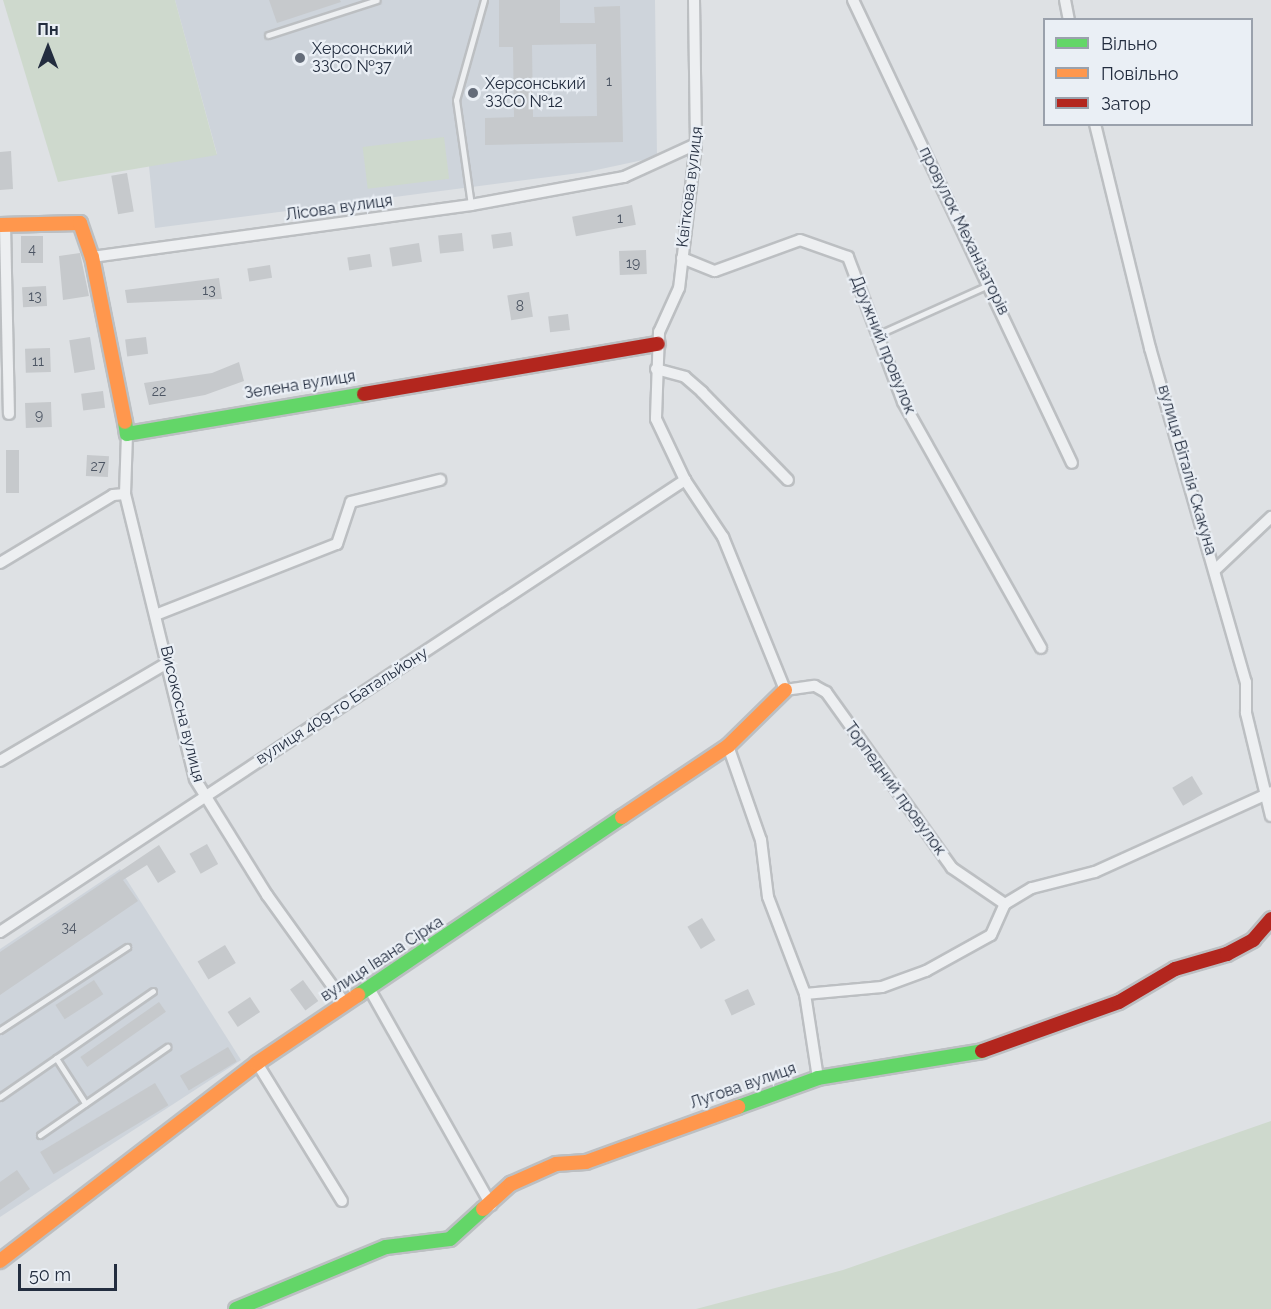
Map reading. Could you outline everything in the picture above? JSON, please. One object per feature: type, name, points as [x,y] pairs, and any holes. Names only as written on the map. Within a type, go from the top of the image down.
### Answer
[{"type":"street","name":"Квіткова вулиця","points":[[694,0],[696,144],[679,288],[658,344],[656,419],[685,480],[723,537],[785,690]]},
{"type":"street","name":"провулок Механізаторів","points":[[853,0],[990,284],[1072,464]]},
{"type":"street","points":[[1065,0],[1069,18]]},
{"type":"street","name":"вулиця Віталія Скакуна","points":[[1095,126],[1150,348],[1216,569],[1246,682],[1271,816]]},
{"type":"street","name":"Лісова вулиця","points":[[92,257],[471,205],[624,177],[696,144]]},
{"type":"street","points":[[9,414],[3,225],[80,224],[92,257],[127,434]]},
{"type":"street","name":"Дружний провулок","points":[[682,258],[715,270],[800,240],[848,257],[903,402],[1041,648]]},
{"type":"street","name":"Зелена вулиця","points":[[127,434],[658,344]]},
{"type":"street","points":[[656,369],[685,377],[788,480]]},
{"type":"street","name":"Високосна вулиця","points":[[127,434],[125,494],[158,614],[195,779],[344,1002]]},
{"type":"street","points":[[158,614],[337,544],[351,502],[440,480]]},
{"type":"street","name":"вулиця 409-го Батальйону","points":[[0,932],[685,480]]},
{"type":"street","points":[[0,563],[114,495],[125,494]]},
{"type":"street","points":[[1216,569],[1271,517]]},
{"type":"street","points":[[0,761],[168,663]]},
{"type":"street","name":"Торпедний провулок","points":[[785,690],[815,686],[826,692],[952,868],[1005,904]]},
{"type":"street","name":"вулиця Івана Сірка","points":[[0,1261],[257,1063],[344,1002],[370,990],[728,746],[785,690]]},
{"type":"street","points":[[728,746],[761,840],[768,897],[805,994],[818,1078]]},
{"type":"street","points":[[805,994],[882,987],[926,971],[991,935],[1005,904],[1032,888],[1095,872],[1267,794]]},
{"type":"street","name":"Лугова вулиця","points":[[236,1309],[386,1247],[450,1239],[512,1184],[556,1164],[586,1162],[818,1078],[990,1050],[1119,1002],[1175,969],[1227,954],[1253,940],[1271,919]]},
{"type":"street","points":[[370,990],[491,1205]]},
{"type":"street","points":[[257,1063],[342,1201]]},
{"type":"lane","points":[[268,35],[376,0]]},
{"type":"lane","points":[[471,205],[456,100],[484,0]]},
{"type":"lane","points":[[877,335],[990,284]]},
{"type":"lane","points":[[0,1030],[128,947]]},
{"type":"lane","points":[[0,1097],[153,991]]},
{"type":"lane","points":[[40,1135],[167,1047]]},
{"type":"lane","points":[[56,1058],[85,1103]]},
{"type":"shaded area","points":[[3,0],[175,0],[217,155],[58,182]]},
{"type":"shaded area","name":"Херсонський ЗЗСО №12","points":[[175,0],[655,0],[657,157],[587,172],[155,228],[149,166],[217,154]]},
{"type":"shaded area","points":[[444,137],[449,179],[368,189],[363,147]]},
{"type":"shaded area","points":[[120,869],[241,1060],[0,1217],[0,949]]},
{"type":"shaded area","points":[[1271,1121],[1271,1309],[696,1309],[843,1270]]},
{"type":"building","points":[[269,0],[340,0],[341,2],[277,23]]},
{"type":"building","points":[[499,0],[560,0],[560,23],[595,23],[594,7],[620,6],[623,142],[485,145],[485,118],[514,117],[513,47],[499,47]],"holes":[[[596,44],[597,116],[533,117],[532,45]]]},
{"type":"building","points":[[11,151],[13,189],[0,190],[0,152]]},
{"type":"building","points":[[127,173],[134,211],[118,214],[111,176]]},
{"type":"building","points":[[632,205],[636,225],[576,236],[572,217]]},
{"type":"building","points":[[511,232],[513,246],[493,249],[491,235]]},
{"type":"building","points":[[462,233],[464,251],[440,253],[438,236]]},
{"type":"building","points":[[21,236],[43,236],[43,263],[21,263]]},
{"type":"building","points":[[419,243],[422,262],[392,266],[389,248]]},
{"type":"building","points":[[646,250],[647,274],[620,275],[619,251]]},
{"type":"building","points":[[80,253],[89,296],[63,300],[59,256]]},
{"type":"building","points":[[370,254],[372,267],[349,270],[347,258]]},
{"type":"building","points":[[270,265],[272,278],[249,281],[247,269]]},
{"type":"building","points":[[219,278],[222,299],[127,303],[125,290]]},
{"type":"building","points":[[46,286],[47,306],[23,307],[22,287]]},
{"type":"building","points":[[529,292],[533,317],[511,320],[507,295]]},
{"type":"building","points":[[568,314],[570,330],[550,332],[548,316]]},
{"type":"building","points":[[90,337],[95,370],[74,373],[69,340]]},
{"type":"building","points":[[146,337],[148,354],[127,356],[125,340]]},
{"type":"building","points":[[50,348],[51,372],[26,373],[25,349]]},
{"type":"building","points":[[239,362],[244,381],[205,395],[149,405],[144,383],[212,373]]},
{"type":"building","points":[[103,391],[105,408],[83,411],[81,394]]},
{"type":"building","points":[[51,402],[52,427],[26,428],[25,403]]},
{"type":"building","points":[[6,450],[19,450],[19,493],[6,493]]},
{"type":"building","points":[[87,455],[109,456],[108,477],[86,476]]},
{"type":"building","points":[[1192,776],[1203,794],[1183,806],[1172,788]]},
{"type":"building","points":[[207,844],[218,864],[201,874],[190,854]]},
{"type":"building","points":[[159,845],[176,872],[158,883],[147,865],[123,880],[138,901],[0,995],[0,952]]},
{"type":"building","points":[[702,918],[715,940],[701,949],[687,927]]},
{"type":"building","points":[[225,945],[236,963],[208,979],[198,961]]},
{"type":"building","points":[[94,980],[103,994],[65,1019],[55,1005]]},
{"type":"building","points":[[303,980],[318,1001],[305,1010],[290,989]]},
{"type":"building","points":[[748,989],[755,1004],[732,1015],[724,1000]]},
{"type":"building","points":[[250,997],[260,1012],[238,1027],[228,1012]]},
{"type":"building","points":[[159,1002],[166,1012],[87,1067],[80,1057]]},
{"type":"building","points":[[228,1047],[237,1062],[189,1090],[180,1076]]},
{"type":"building","points":[[155,1083],[168,1105],[54,1174],[40,1152]]},
{"type":"building","points":[[17,1170],[30,1189],[0,1210],[0,1182]]},
{"type":"traffic: fast","points":[[125,422],[127,434],[364,394]]},
{"type":"traffic: fast","points":[[358,995],[622,817]]},
{"type":"traffic: fast","points":[[738,1107],[818,1078],[982,1051]]},
{"type":"traffic: fast","points":[[236,1309],[386,1247],[450,1239],[483,1209]]},
{"type":"traffic: slow","points":[[0,225],[80,223],[92,257],[125,422]]},
{"type":"traffic: slow","points":[[622,817],[728,746],[785,690]]},
{"type":"traffic: slow","points":[[0,1261],[257,1063],[358,995]]},
{"type":"traffic: slow","points":[[483,1209],[511,1184],[556,1164],[586,1162],[738,1107]]},
{"type":"traffic: jam","points":[[364,394],[658,344]]},
{"type":"traffic: jam","points":[[982,1051],[1119,1002],[1175,969],[1227,954],[1253,940],[1271,919]]},
{"type":"place","name":"Херсонський ЗЗСО №37","points":[[300,58]]},
{"type":"place","name":"Херсонський ЗЗСО №12","points":[[473,93]]}]
